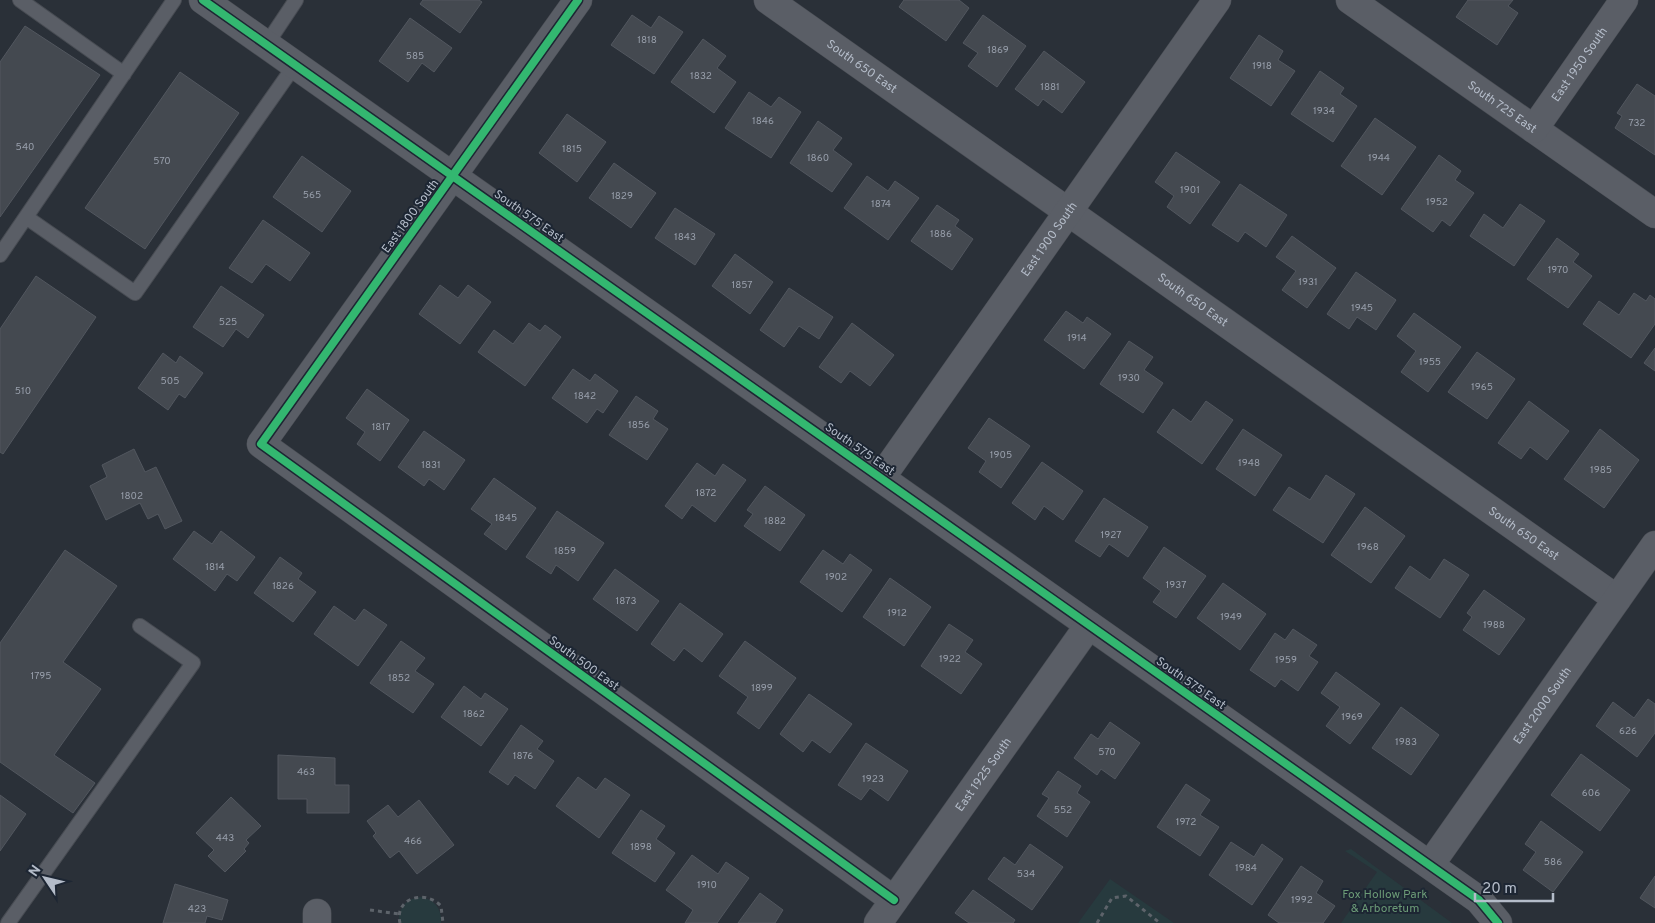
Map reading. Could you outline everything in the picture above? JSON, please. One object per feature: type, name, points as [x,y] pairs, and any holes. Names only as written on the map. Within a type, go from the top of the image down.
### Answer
[{"type":"street","name":"South 575 East","points":[[203,0],[1430,865],[1479,900],[1498,923]]},
{"type":"street","name":"East 1800 South","points":[[261,444],[578,0]]},
{"type":"street","name":"South 650 East","points":[[768,0],[1617,599]]},
{"type":"street","name":"East 1900 South","points":[[881,478],[1217,0]]},
{"type":"street","name":"South 725 East","points":[[1350,0],[1655,214]]},
{"type":"street","name":"East 1950 South","points":[[1534,129],[1624,0]]},
{"type":"street","name":"South 500 East","points":[[261,444],[894,900]]},
{"type":"street","name":"East 2000 South","points":[[1430,865],[1655,545]]},
{"type":"street","name":"East 1925 South","points":[[878,923],[1089,625]]},
{"type":"lane","points":[[20,0],[124,74]]},
{"type":"lane","points":[[0,255],[174,0]]},
{"type":"lane","points":[[266,45],[296,0]]},
{"type":"lane","points":[[26,217],[135,294],[295,65]]},
{"type":"lane","points":[[8,923],[193,664],[140,626]]},
{"type":"path","points":[[400,923],[399,914],[407,901],[421,896],[429,897],[441,906],[443,923]]},
{"type":"path","points":[[1097,923],[1112,898],[1126,896],[1160,923]]},
{"type":"path","points":[[370,910],[399,914]]},
{"type":"green space","name":"Fox Hollow Park & Arboretum","points":[[1351,849],[1452,923],[1341,923],[1377,872],[1345,851]]},
{"type":"green space","points":[[1110,879],[1174,923],[1078,923]]},
{"type":"green space","points":[[421,897],[430,900],[437,906],[441,923],[399,923],[400,913],[404,905],[411,899]]},
{"type":"building","points":[[423,0],[479,0],[482,2],[460,33],[420,4]]},
{"type":"building","points":[[904,0],[959,0],[969,8],[946,41],[899,7]]},
{"type":"building","points":[[1468,0],[1513,0],[1508,6],[1518,13],[1497,45],[1456,17]]},
{"type":"building","points":[[632,15],[651,28],[659,16],[683,32],[654,74],[611,45]]},
{"type":"building","points":[[983,15],[1026,46],[997,87],[968,66],[978,53],[963,43]]},
{"type":"building","points":[[410,18],[452,48],[434,72],[422,63],[408,82],[379,61]]},
{"type":"building","points":[[25,26],[100,75],[0,217],[0,62]]},
{"type":"building","points":[[1259,35],[1283,51],[1278,60],[1295,71],[1271,106],[1230,78]]},
{"type":"building","points":[[703,39],[726,56],[717,68],[736,82],[714,113],[671,82]]},
{"type":"building","points":[[1044,51],[1085,82],[1062,113],[1043,99],[1038,106],[1015,89]]},
{"type":"building","points":[[1320,71],[1344,88],[1340,94],[1357,106],[1333,142],[1291,114]]},
{"type":"building","points":[[180,72],[239,113],[145,249],[85,208]]},
{"type":"building","points":[[1637,84],[1655,96],[1655,155],[1615,128],[1622,116],[1617,113]]},
{"type":"building","points":[[749,92],[771,107],[779,97],[801,112],[771,158],[725,128]]},
{"type":"building","points":[[567,114],[606,142],[577,182],[539,153]]},
{"type":"building","points":[[1375,118],[1416,147],[1382,195],[1341,166]]},
{"type":"building","points":[[818,121],[842,138],[833,150],[852,164],[832,192],[790,163]]},
{"type":"building","points":[[1176,152],[1220,182],[1190,224],[1167,207],[1174,196],[1155,182]]},
{"type":"building","points":[[1439,155],[1461,171],[1455,180],[1474,193],[1450,226],[1442,220],[1433,232],[1401,209]]},
{"type":"building","points":[[302,156],[351,191],[322,232],[273,197]]},
{"type":"building","points":[[614,163],[656,193],[631,228],[589,198]]},
{"type":"building","points":[[867,176],[888,191],[895,181],[919,198],[888,240],[844,208]]},
{"type":"building","points":[[1240,184],[1287,215],[1266,247],[1245,232],[1238,242],[1212,225]]},
{"type":"building","points":[[1520,204],[1545,221],[1514,266],[1470,236],[1484,214],[1503,228]]},
{"type":"building","points":[[937,205],[959,220],[955,226],[973,239],[952,270],[911,241]]},
{"type":"building","points":[[675,208],[715,234],[695,265],[655,238]]},
{"type":"building","points":[[263,220],[310,253],[290,281],[266,264],[252,283],[229,268]]},
{"type":"building","points":[[1292,236],[1336,268],[1307,308],[1282,290],[1296,271],[1276,257]]},
{"type":"building","points":[[1557,238],[1579,254],[1573,262],[1592,276],[1568,308],[1527,279]]},
{"type":"building","points":[[735,254],[773,282],[750,314],[712,286]]},
{"type":"building","points":[[1356,272],[1396,300],[1376,330],[1357,317],[1349,329],[1327,314]]},
{"type":"building","points":[[36,276],[96,317],[3,454],[0,452],[0,329]]},
{"type":"building","points":[[440,285],[458,298],[468,285],[491,302],[460,344],[419,314]]},
{"type":"building","points":[[221,286],[264,315],[248,338],[236,329],[223,347],[193,327]]},
{"type":"building","points":[[789,288],[833,317],[819,339],[799,326],[784,347],[760,330]]},
{"type":"building","points":[[1634,293],[1646,301],[1650,295],[1655,299],[1655,324],[1631,358],[1583,324],[1599,301],[1619,315]]},
{"type":"building","points":[[1066,311],[1083,323],[1087,317],[1111,334],[1084,369],[1044,340]]},
{"type":"building","points":[[1414,313],[1461,347],[1428,392],[1401,372],[1416,351],[1397,336]]},
{"type":"building","points":[[529,323],[540,331],[545,325],[561,337],[525,386],[478,352],[494,330],[513,344]]},
{"type":"building","points":[[852,323],[894,355],[870,386],[850,371],[841,383],[819,367]]},
{"type":"building","points":[[1129,341],[1153,357],[1144,370],[1163,383],[1143,413],[1100,384]]},
{"type":"building","points":[[1655,348],[1655,371],[1644,363]]},
{"type":"building","points":[[1477,352],[1515,379],[1487,419],[1448,392]]},
{"type":"building","points":[[163,353],[176,363],[180,356],[203,373],[185,398],[179,394],[168,410],[138,388]]},
{"type":"building","points":[[573,369],[590,381],[595,374],[618,391],[603,413],[597,409],[587,423],[552,398]]},
{"type":"building","points":[[367,389],[409,420],[380,461],[357,444],[365,432],[346,418]]},
{"type":"building","points":[[636,396],[658,411],[653,419],[668,429],[647,460],[609,435]]},
{"type":"building","points":[[1206,401],[1233,420],[1202,464],[1157,432],[1173,409],[1191,422]]},
{"type":"building","points":[[1529,401],[1569,431],[1547,460],[1530,447],[1521,459],[1498,443]]},
{"type":"building","points":[[989,418],[1030,446],[1001,488],[979,472],[986,461],[968,448]]},
{"type":"building","points":[[1243,429],[1282,455],[1255,496],[1216,469]]},
{"type":"building","points":[[1600,429],[1639,460],[1604,508],[1564,479]]},
{"type":"building","points":[[424,431],[465,460],[444,490],[429,479],[424,486],[398,467]]},
{"type":"building","points":[[134,449],[145,472],[156,467],[182,521],[165,529],[158,514],[148,519],[140,503],[106,520],[90,486],[107,477],[102,465]]},
{"type":"building","points":[[1042,462],[1083,491],[1063,520],[1044,506],[1035,520],[1012,503]]},
{"type":"building","points":[[697,463],[715,476],[723,464],[746,480],[715,522],[692,505],[682,519],[665,506]]},
{"type":"building","points":[[1326,475],[1355,494],[1323,543],[1273,510],[1289,487],[1310,500]]},
{"type":"building","points":[[494,478],[536,508],[506,550],[484,534],[492,524],[471,509]]},
{"type":"building","points":[[765,486],[805,515],[780,551],[744,526],[753,514],[747,510]]},
{"type":"building","points":[[1104,498],[1148,527],[1128,557],[1109,544],[1100,557],[1075,541]]},
{"type":"building","points":[[1365,507],[1405,536],[1371,583],[1331,555]]},
{"type":"building","points":[[557,511],[604,543],[578,581],[556,565],[551,574],[526,557]]},
{"type":"building","points":[[194,531],[212,544],[221,531],[255,557],[237,581],[227,574],[215,591],[173,559]]},
{"type":"building","points":[[1164,547],[1206,576],[1176,618],[1153,602],[1161,591],[1143,578]]},
{"type":"building","points":[[65,550],[117,586],[63,662],[101,689],[54,755],[95,783],[73,813],[0,762],[0,643]]},
{"type":"building","points":[[823,550],[843,564],[850,554],[872,570],[842,612],[800,582]]},
{"type":"building","points":[[280,557],[302,573],[298,579],[316,592],[293,622],[254,593]]},
{"type":"building","points":[[1444,559],[1469,575],[1440,618],[1395,588],[1410,566],[1430,580]]},
{"type":"building","points":[[615,569],[659,601],[637,631],[593,599]]},
{"type":"building","points":[[890,578],[931,607],[904,646],[863,617]]},
{"type":"building","points":[[1223,583],[1266,614],[1240,650],[1197,618]]},
{"type":"building","points":[[1484,590],[1525,619],[1499,655],[1463,630],[1472,617],[1467,613]]},
{"type":"building","points":[[680,603],[723,634],[702,662],[684,648],[674,661],[651,644]]},
{"type":"building","points":[[334,606],[355,621],[364,609],[387,625],[358,666],[314,634]]},
{"type":"building","points":[[949,624],[973,640],[965,652],[982,664],[961,694],[921,666]]},
{"type":"building","points":[[1293,629],[1317,645],[1309,656],[1318,662],[1298,691],[1281,679],[1275,687],[1250,670],[1275,633],[1285,640]]},
{"type":"building","points":[[401,641],[425,658],[415,671],[434,684],[413,713],[370,683]]},
{"type":"building","points":[[745,641],[796,678],[759,729],[737,713],[748,697],[719,676]]},
{"type":"building","points":[[1336,672],[1380,704],[1350,744],[1326,726],[1340,707],[1321,693]]},
{"type":"building","points":[[464,686],[481,699],[485,693],[508,709],[481,746],[441,717]]},
{"type":"building","points":[[809,694],[852,724],[830,753],[812,740],[803,752],[780,734]]},
{"type":"building","points":[[1648,699],[1655,704],[1655,733],[1637,757],[1596,726],[1613,702],[1634,718]]},
{"type":"building","points":[[1401,707],[1439,735],[1411,775],[1372,748]]},
{"type":"building","points":[[1110,722],[1140,743],[1115,779],[1101,769],[1097,775],[1074,758],[1091,734],[1098,739]]},
{"type":"building","points":[[521,725],[543,741],[537,749],[554,761],[535,789],[515,775],[508,785],[489,772]]},
{"type":"building","points":[[866,743],[908,771],[888,801],[870,788],[861,800],[838,785]]},
{"type":"building","points":[[1581,754],[1630,790],[1600,831],[1551,795]]},
{"type":"building","points":[[278,755],[335,758],[335,785],[349,785],[349,813],[307,813],[307,799],[278,799]]},
{"type":"building","points":[[1058,771],[1081,786],[1077,793],[1090,802],[1067,837],[1037,816],[1049,798],[1042,794]]},
{"type":"building","points":[[578,777],[596,790],[605,778],[630,795],[599,838],[556,806]]},
{"type":"building","points":[[1186,784],[1210,800],[1200,815],[1219,827],[1200,856],[1157,827]]},
{"type":"building","points":[[0,795],[26,814],[0,851]]},
{"type":"building","points":[[231,797],[261,826],[246,840],[249,843],[244,849],[246,851],[225,872],[208,856],[214,850],[196,833]]},
{"type":"building","points":[[419,800],[454,845],[417,874],[399,851],[390,858],[373,836],[376,833],[367,821],[388,805],[398,817]]},
{"type":"building","points":[[641,810],[665,826],[656,839],[675,853],[655,882],[612,853]]},
{"type":"building","points":[[1541,821],[1583,852],[1553,892],[1523,870],[1536,852],[1525,844]]},
{"type":"building","points":[[1231,842],[1254,857],[1262,844],[1283,859],[1252,905],[1209,875]]},
{"type":"building","points":[[1030,844],[1063,867],[1032,910],[988,879],[1004,857],[1015,865]]},
{"type":"building","points":[[692,855],[718,874],[726,862],[749,878],[717,923],[685,923],[693,910],[666,890]]},
{"type":"building","points":[[1301,866],[1323,881],[1316,893],[1335,906],[1323,923],[1279,923],[1268,915]]},
{"type":"building","points":[[1655,876],[1655,908],[1640,898]]},
{"type":"building","points":[[175,884],[228,900],[222,920],[207,916],[205,923],[163,923]]},
{"type":"building","points":[[973,890],[1015,920],[1013,923],[969,923],[955,913]]},
{"type":"building","points":[[760,893],[783,910],[775,923],[738,923]]},
{"type":"cycle path","points":[[203,0],[1479,900],[1498,923]]},
{"type":"cycle path","points":[[578,0],[261,444],[894,900]]}]
